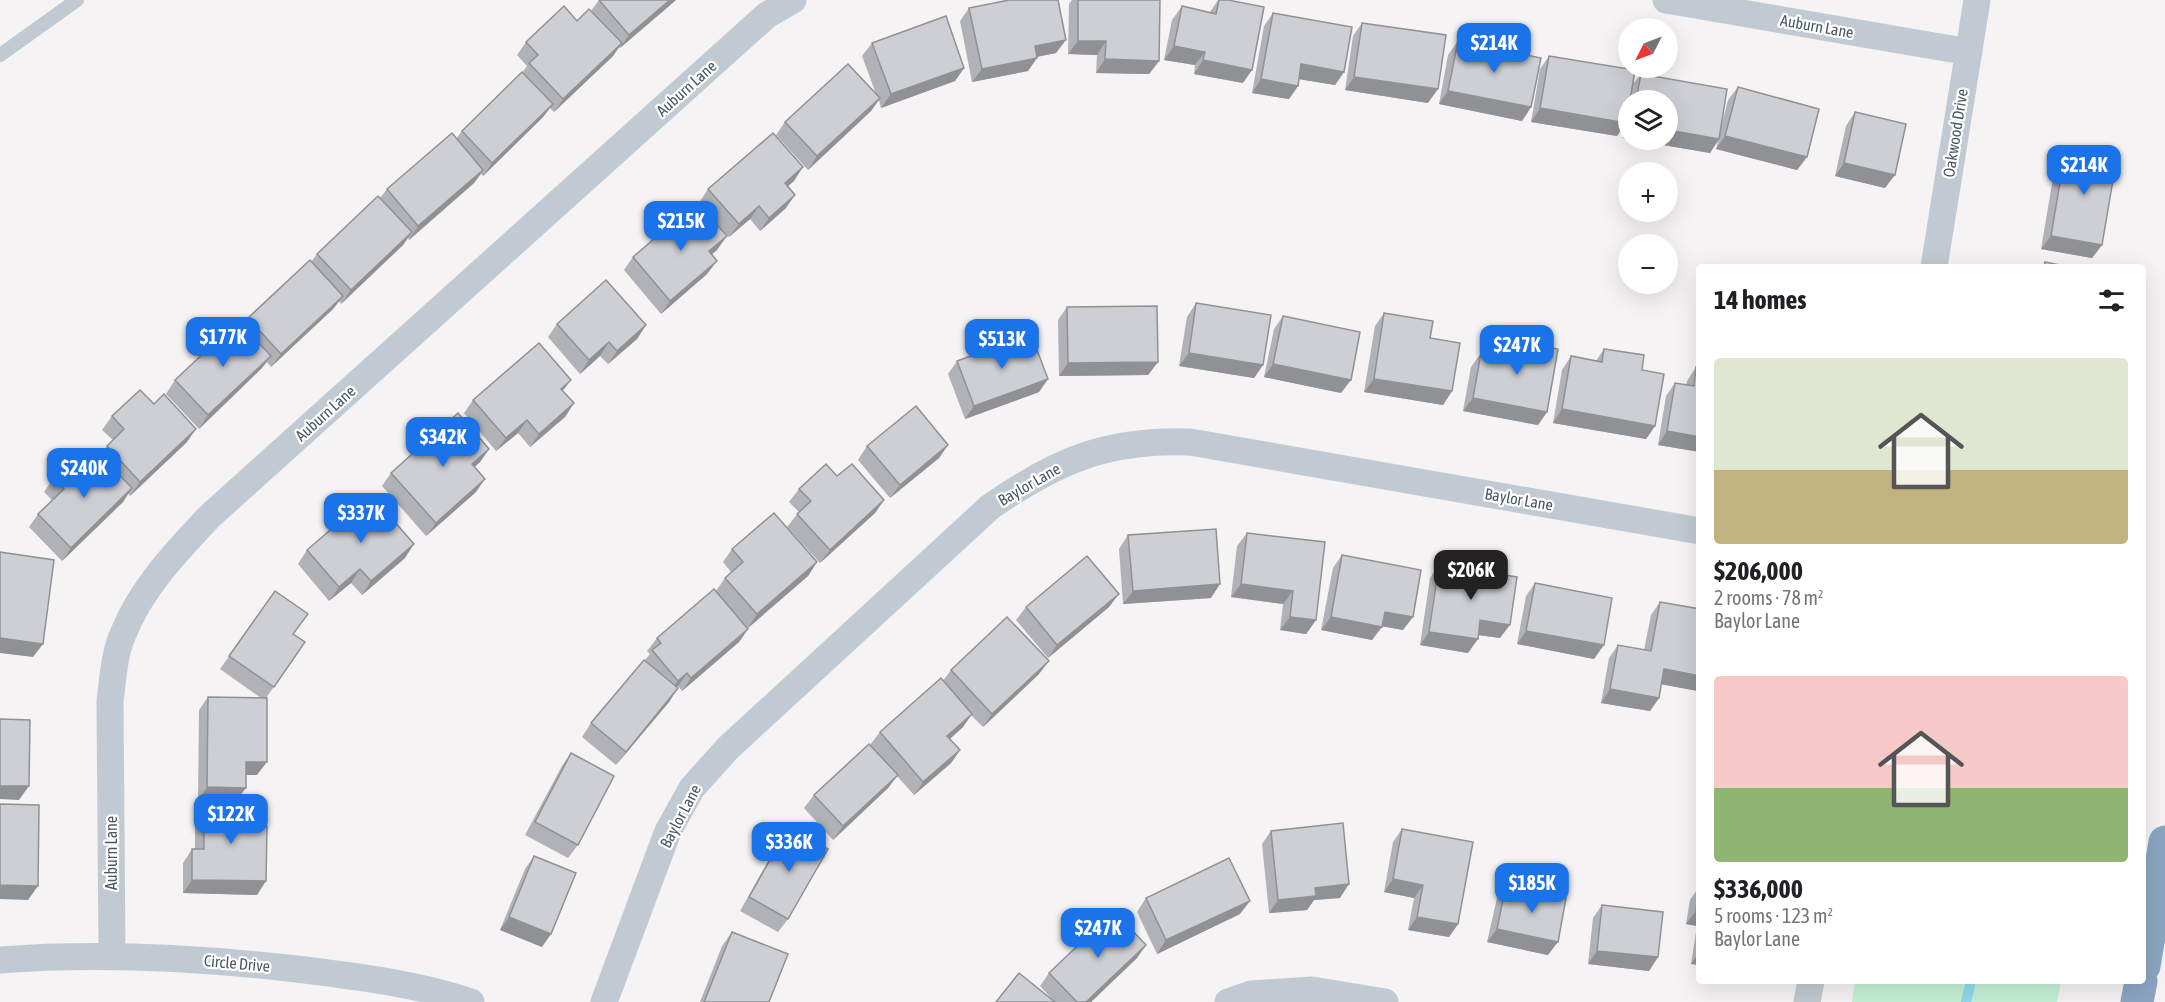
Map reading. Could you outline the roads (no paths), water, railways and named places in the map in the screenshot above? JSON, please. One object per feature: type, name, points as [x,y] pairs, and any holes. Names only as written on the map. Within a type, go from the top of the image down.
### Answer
[{"type":"highway","points":[[2146,954],[2165,842]]},
{"type":"highway","points":[[2137,1002],[2140,984]]},
{"type":"street","name":"Auburn Lane","points":[[112,956],[110,701],[122,635],[139,601],[178,549],[210,516],[767,15],[793,0]]},
{"type":"street","name":"Auburn Lane","points":[[1666,0],[1969,52]]},
{"type":"street","name":"Oakwood Drive","points":[[1934,264],[1977,0]]},
{"type":"street","name":"Baylor Lane","points":[[604,1002],[668,831],[692,788],[728,748],[990,507],[1013,491],[1066,462],[1098,450],[1127,444],[1159,441],[1190,442],[1696,530]]},
{"type":"street","name":"Circle Drive","points":[[0,960],[112,956],[242,962],[339,974],[424,989],[471,1002]]},
{"type":"street","points":[[1807,1002],[1810,984]]},
{"type":"street","points":[[1228,1002],[1251,994],[1311,990],[1385,1002]]},
{"type":"lane","points":[[0,55],[76,0]]},
{"type":"waterway","points":[[1966,1002],[1970,984]]}]
